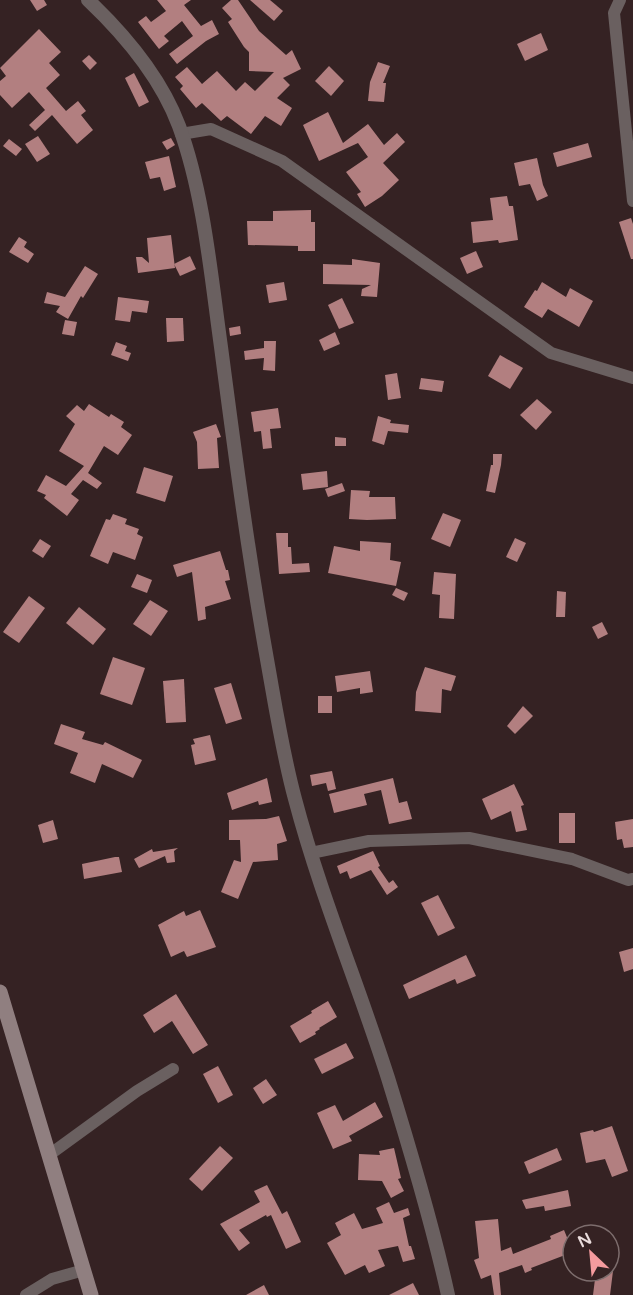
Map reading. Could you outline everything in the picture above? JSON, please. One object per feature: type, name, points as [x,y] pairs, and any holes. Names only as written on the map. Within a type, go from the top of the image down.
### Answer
[{"type":"main road","points":[[0,992],[91,1295]]},
{"type":"street","points":[[88,0],[141,59],[163,91],[181,134],[194,179],[209,262],[255,591],[275,707],[294,798],[387,1077],[422,1192],[448,1295]]},
{"type":"street","points":[[620,0],[614,13],[633,201]]},
{"type":"street","points":[[181,134],[211,129],[282,161],[551,352],[633,378]]},
{"type":"street","points":[[311,853],[369,841],[469,838],[572,859],[628,880],[633,879]]},
{"type":"street","points":[[49,1155],[138,1091],[173,1069]]},
{"type":"street","points":[[26,1295],[52,1279],[84,1270]]},
{"type":"building","points":[[30,0],[44,0],[47,5],[37,11]]},
{"type":"building","points":[[157,0],[191,0],[184,5],[201,26],[212,20],[219,34],[206,41],[177,64],[169,54],[193,36],[182,21],[164,36],[169,41],[159,49],[138,22],[146,16],[151,22],[166,11]]},
{"type":"building","points":[[231,0],[238,0],[259,31],[286,55],[292,50],[301,69],[283,78],[290,85],[277,98],[292,108],[281,126],[265,116],[251,134],[227,116],[221,121],[202,103],[196,108],[180,89],[183,86],[175,77],[187,67],[202,84],[217,71],[236,91],[245,82],[255,91],[274,72],[249,71],[249,52],[228,22],[232,19],[222,8]]},
{"type":"building","points":[[250,0],[270,0],[283,11],[274,21]]},
{"type":"building","points":[[39,29],[61,52],[49,63],[60,75],[46,88],[66,111],[78,101],[86,111],[81,115],[93,130],[77,144],[52,115],[35,131],[29,125],[45,110],[29,92],[12,108],[0,95],[0,81],[6,76],[0,68]]},
{"type":"building","points":[[541,33],[548,50],[525,61],[517,44]]},
{"type":"building","points":[[89,55],[97,63],[90,70],[82,61]]},
{"type":"building","points":[[378,62],[390,66],[383,83],[386,83],[384,102],[368,101],[370,82]]},
{"type":"building","points":[[329,66],[344,81],[331,96],[315,81]]},
{"type":"building","points":[[134,73],[149,102],[139,107],[125,78]]},
{"type":"building","points":[[328,112],[343,143],[368,124],[384,145],[397,133],[405,142],[383,163],[399,180],[382,196],[365,207],[357,194],[361,192],[346,172],[368,157],[358,143],[319,161],[303,125]]},
{"type":"building","points":[[38,136],[50,154],[37,162],[25,144]]},
{"type":"building","points":[[171,138],[175,145],[167,150],[162,142]]},
{"type":"building","points":[[9,139],[22,149],[16,156],[3,146]]},
{"type":"building","points":[[588,143],[592,157],[557,167],[553,153]]},
{"type":"building","points":[[169,156],[176,187],[164,191],[160,177],[150,179],[145,162]]},
{"type":"building","points":[[537,158],[548,196],[537,201],[530,184],[519,186],[514,163]]},
{"type":"building","points":[[507,196],[509,206],[513,206],[518,240],[473,243],[471,222],[493,220],[490,198]]},
{"type":"building","points":[[311,210],[311,222],[315,222],[315,251],[298,251],[298,246],[248,245],[247,221],[273,221],[273,211]]},
{"type":"building","points":[[631,218],[633,259],[631,259],[619,222]]},
{"type":"building","points":[[171,235],[175,268],[138,273],[136,257],[142,257],[149,263],[147,238]]},
{"type":"building","points":[[19,237],[27,242],[24,247],[34,254],[28,263],[9,252]]},
{"type":"building","points":[[476,251],[483,267],[467,274],[460,258]]},
{"type":"building","points":[[190,256],[196,269],[180,276],[174,264]]},
{"type":"building","points":[[352,259],[380,263],[377,297],[361,296],[362,289],[371,285],[323,284],[323,264],[352,265]]},
{"type":"building","points":[[85,266],[98,274],[83,298],[81,296],[68,319],[56,312],[60,306],[44,303],[47,292],[65,297]]},
{"type":"building","points":[[284,282],[287,300],[269,303],[266,285]]},
{"type":"building","points":[[542,282],[566,297],[570,288],[593,301],[579,327],[548,309],[542,318],[524,307]]},
{"type":"building","points":[[118,297],[149,301],[147,313],[132,311],[130,322],[115,320]]},
{"type":"building","points":[[342,298],[354,323],[339,329],[328,305]]},
{"type":"building","points":[[166,318],[183,318],[184,341],[167,342]]},
{"type":"building","points":[[65,320],[77,322],[74,336],[62,334]]},
{"type":"building","points":[[240,326],[241,334],[230,336],[229,328]]},
{"type":"building","points":[[335,332],[340,344],[324,351],[319,340]]},
{"type":"building","points":[[264,341],[276,341],[275,371],[263,370],[264,358],[245,360],[244,351],[264,348]]},
{"type":"building","points":[[116,342],[127,346],[125,351],[131,353],[128,361],[111,355]]},
{"type":"building","points":[[500,355],[523,368],[510,389],[488,376]]},
{"type":"building","points":[[397,373],[401,398],[388,400],[385,375]]},
{"type":"building","points":[[421,378],[444,381],[442,392],[419,389]]},
{"type":"building","points":[[537,399],[552,412],[536,430],[520,415]]},
{"type":"building","points":[[89,404],[109,417],[111,414],[124,422],[121,427],[132,435],[118,455],[104,446],[88,473],[102,483],[97,489],[83,480],[71,494],[79,500],[67,516],[44,498],[46,495],[37,491],[46,475],[66,486],[84,466],[59,451],[75,424],[66,416],[77,405],[84,411]]},
{"type":"building","points":[[278,408],[281,428],[270,429],[272,448],[263,449],[261,431],[254,432],[251,412]]},
{"type":"building","points":[[378,416],[391,420],[390,423],[409,425],[408,433],[388,431],[384,445],[372,441]]},
{"type":"building","points":[[216,424],[221,437],[217,438],[219,468],[198,469],[197,442],[193,432]]},
{"type":"building","points":[[335,437],[346,438],[346,446],[335,446]]},
{"type":"building","points":[[493,454],[502,454],[495,493],[486,491],[491,465],[493,465]]},
{"type":"building","points":[[144,467],[173,476],[165,502],[136,493]]},
{"type":"building","points":[[327,471],[328,487],[303,490],[301,474]]},
{"type":"building","points":[[342,483],[345,491],[328,497],[325,489]]},
{"type":"building","points":[[351,490],[370,491],[369,497],[395,497],[396,519],[349,519]]},
{"type":"building","points":[[443,513],[461,520],[450,547],[431,539]]},
{"type":"building","points":[[113,514],[127,519],[125,524],[139,529],[137,534],[143,537],[135,560],[113,552],[108,564],[90,556],[106,519],[110,520]]},
{"type":"building","points":[[276,533],[288,533],[292,564],[309,563],[310,572],[279,574]]},
{"type":"building","points":[[515,538],[526,543],[517,562],[506,557]]},
{"type":"building","points":[[40,539],[51,546],[43,558],[32,551]]},
{"type":"building","points":[[360,541],[391,543],[390,560],[401,562],[396,586],[328,573],[334,546],[360,551]]},
{"type":"building","points":[[220,551],[226,570],[228,570],[230,580],[225,581],[231,599],[205,607],[206,619],[198,621],[192,572],[177,577],[173,565]]},
{"type":"building","points":[[434,572],[456,574],[454,619],[439,618],[440,595],[432,594]]},
{"type":"building","points":[[137,574],[152,580],[147,593],[131,587]]},
{"type":"building","points":[[396,588],[408,593],[404,601],[392,595]]},
{"type":"building","points":[[557,591],[566,592],[565,617],[556,617]]},
{"type":"building","points":[[29,596],[45,608],[19,643],[3,632]]},
{"type":"building","points":[[150,600],[168,611],[151,636],[133,624]]},
{"type":"building","points":[[79,607],[106,629],[93,645],[66,623]]},
{"type":"building","points":[[602,622],[608,634],[598,639],[592,627]]},
{"type":"building","points":[[113,657],[145,668],[132,705],[100,694]]},
{"type":"building","points":[[425,667],[456,676],[451,691],[442,689],[441,713],[415,711],[416,692]]},
{"type":"building","points":[[370,671],[373,692],[360,694],[360,688],[337,692],[335,676]]},
{"type":"building","points":[[184,679],[186,722],[166,723],[163,681]]},
{"type":"building","points":[[231,683],[242,719],[226,724],[214,688]]},
{"type":"building","points":[[318,696],[332,696],[332,713],[318,713]]},
{"type":"building","points":[[523,706],[533,716],[515,734],[507,726]]},
{"type":"building","points":[[61,724],[85,732],[82,739],[103,745],[105,742],[142,760],[133,778],[102,764],[95,783],[70,773],[78,753],[54,744]]},
{"type":"building","points":[[210,735],[216,760],[195,765],[191,745],[195,744],[193,739]]},
{"type":"building","points":[[332,771],[336,789],[328,791],[326,783],[312,786],[310,775]]},
{"type":"building","points":[[267,778],[272,802],[259,805],[258,801],[232,810],[227,793]]},
{"type":"building","points":[[393,778],[399,803],[407,801],[412,819],[389,824],[381,790],[364,794],[367,805],[334,813],[329,794]]},
{"type":"building","points":[[514,784],[524,805],[521,806],[527,830],[516,832],[511,811],[491,820],[482,799]]},
{"type":"building","points":[[559,813],[575,813],[575,843],[559,843]]},
{"type":"building","points":[[279,816],[287,841],[277,844],[278,860],[253,862],[238,899],[221,892],[234,860],[241,862],[240,840],[229,840],[229,820],[266,819]]},
{"type":"building","points":[[633,819],[633,847],[624,848],[622,839],[617,840],[615,822]]},
{"type":"building","points":[[53,820],[58,839],[43,843],[38,825]]},
{"type":"building","points":[[178,848],[174,851],[175,862],[167,863],[165,856],[139,868],[134,859],[152,849],[153,852]]},
{"type":"building","points":[[373,851],[380,866],[378,867],[389,883],[393,880],[398,887],[387,895],[371,870],[350,879],[347,871],[340,874],[337,866]]},
{"type":"building","points":[[119,857],[122,872],[84,879],[82,864]]},
{"type":"building","points":[[438,895],[455,928],[438,936],[421,903]]},
{"type":"building","points":[[200,910],[216,947],[187,957],[184,951],[171,957],[158,925],[184,911],[186,916]]},
{"type":"building","points":[[633,948],[633,969],[624,972],[619,952]]},
{"type":"building","points":[[466,955],[476,976],[457,984],[455,979],[409,999],[403,985]]},
{"type":"building","points":[[176,994],[208,1045],[193,1054],[172,1021],[154,1033],[143,1015]]},
{"type":"building","points":[[328,1001],[337,1017],[319,1028],[316,1034],[300,1043],[290,1026]]},
{"type":"building","points":[[346,1043],[354,1058],[322,1074],[314,1059]]},
{"type":"building","points":[[218,1066],[233,1095],[218,1103],[203,1074]]},
{"type":"building","points":[[266,1079],[277,1095],[263,1104],[253,1088]]},
{"type":"building","points":[[375,1102],[383,1117],[349,1136],[352,1141],[333,1149],[317,1113],[335,1105],[343,1121]]},
{"type":"building","points":[[612,1126],[628,1171],[612,1177],[605,1159],[586,1163],[580,1133],[593,1130],[594,1132]]},
{"type":"building","points":[[220,1146],[233,1158],[202,1191],[189,1179]]},
{"type":"building","points":[[394,1148],[401,1178],[398,1179],[404,1191],[391,1198],[382,1181],[358,1180],[359,1154],[380,1155],[379,1151]]},
{"type":"building","points":[[557,1148],[562,1160],[529,1174],[524,1162]]},
{"type":"building","points":[[267,1185],[282,1214],[287,1211],[301,1242],[286,1249],[271,1215],[267,1217],[266,1215],[239,1230],[250,1243],[239,1251],[220,1224],[260,1202],[254,1191]]},
{"type":"building","points":[[568,1190],[571,1206],[545,1211],[544,1206],[526,1209],[522,1200]]},
{"type":"building","points":[[389,1202],[394,1213],[408,1208],[410,1215],[403,1218],[409,1246],[411,1246],[415,1259],[403,1262],[398,1246],[378,1250],[385,1266],[369,1273],[365,1265],[345,1275],[327,1243],[341,1235],[335,1223],[354,1213],[362,1229],[383,1223],[376,1208]]},
{"type":"building","points":[[498,1219],[501,1251],[511,1247],[513,1254],[551,1239],[550,1236],[561,1231],[561,1257],[531,1268],[532,1270],[525,1273],[522,1265],[499,1273],[501,1295],[494,1295],[491,1275],[481,1279],[474,1260],[479,1258],[475,1221]]},
{"type":"building","points":[[413,1283],[419,1295],[389,1295]]},
{"type":"building","points":[[594,1283],[612,1283],[610,1295],[593,1295]]},
{"type":"building","points":[[264,1285],[269,1295],[246,1295]]}]
